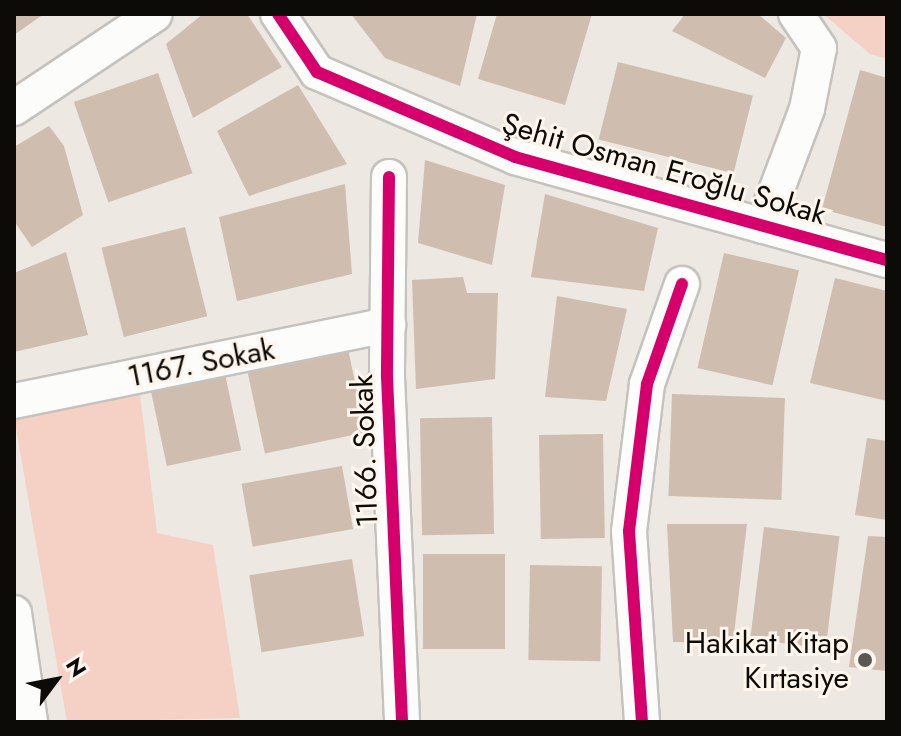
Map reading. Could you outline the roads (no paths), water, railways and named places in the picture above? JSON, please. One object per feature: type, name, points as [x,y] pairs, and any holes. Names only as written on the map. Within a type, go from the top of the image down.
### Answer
[{"type":"street","points":[[14,108],[155,14]]},
{"type":"street","name":"Şehit Osman Eroğlu Sokak","points":[[278,14],[317,72],[515,157],[887,260]]},
{"type":"street","points":[[763,226],[807,109],[819,48],[796,14]]},
{"type":"street","name":"1166. Sokak","points":[[389,177],[388,325],[402,722]]},
{"type":"street","points":[[642,722],[629,531],[647,384],[682,284]]},
{"type":"street","name":"1167. Sokak","points":[[14,401],[388,325]]},
{"type":"street","points":[[14,613],[30,722]]},
{"type":"place","name":"Hakikat Kitap Kırtasiye","points":[[865,660]]}]
